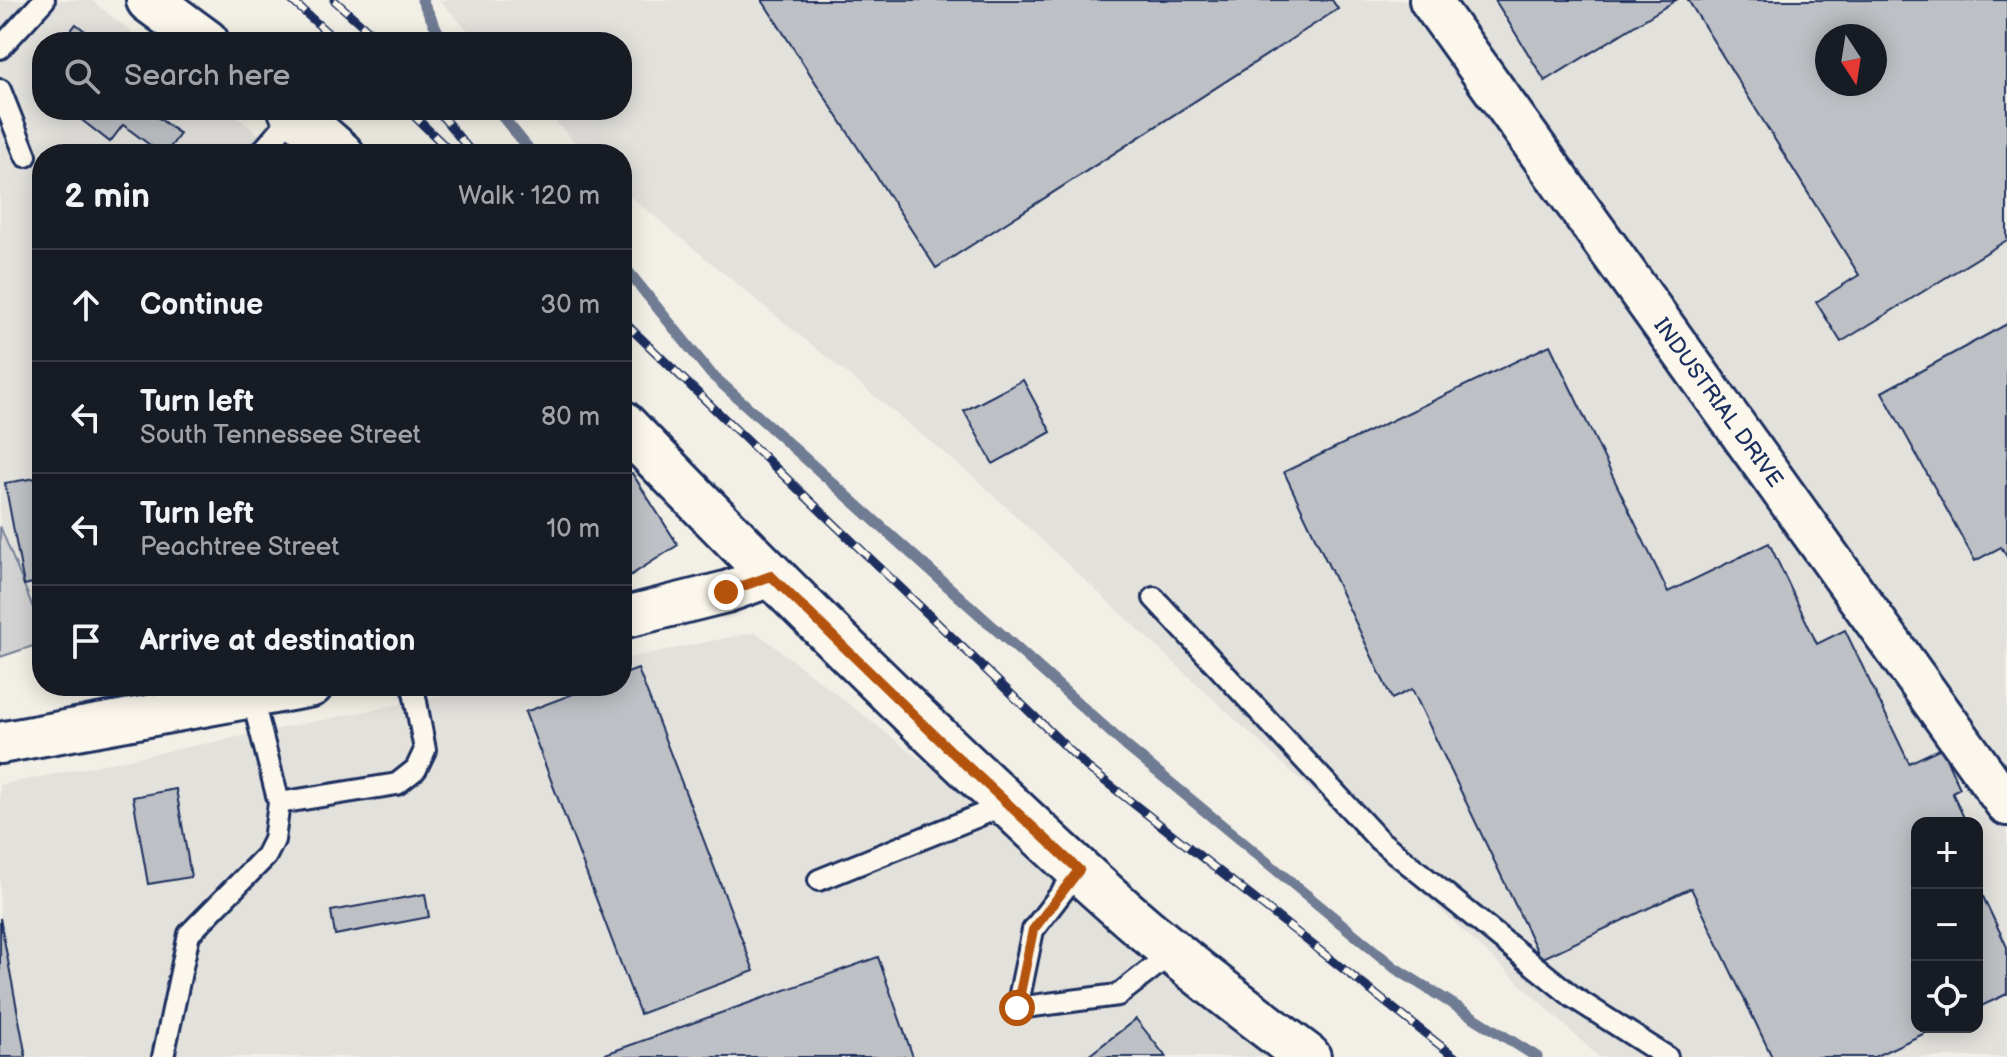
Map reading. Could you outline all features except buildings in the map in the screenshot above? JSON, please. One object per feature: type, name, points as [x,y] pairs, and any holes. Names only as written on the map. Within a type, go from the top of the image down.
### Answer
[{"type":"main road","points":[[149,0],[192,32]]},
{"type":"main road","points":[[302,120],[330,144]]},
{"type":"main road","points":[[632,439],[1079,870],[1227,997],[1308,1057]]},
{"type":"street","name":"INDUSTRIAL DRIVE","points":[[1430,0],[2007,805]]},
{"type":"street","points":[[632,616],[726,592],[771,576]]},
{"type":"street","points":[[0,743],[257,696]]},
{"type":"lane","points":[[0,48],[44,0]]},
{"type":"lane","points":[[0,90],[26,156]]},
{"type":"lane","points":[[268,144],[287,120]]},
{"type":"lane","points":[[1154,598],[1379,840],[1573,997],[1667,1057]]},
{"type":"lane","points":[[279,803],[397,784],[416,769],[425,750],[415,696]]},
{"type":"lane","points":[[163,1057],[189,934],[266,856],[274,840],[279,803],[252,697]]},
{"type":"lane","points":[[819,880],[1008,804]]},
{"type":"lane","points":[[1079,870],[1033,930],[1017,1008],[1118,995],[1173,952]]},
{"type":"shaded area","points":[[0,0],[91,0],[131,32],[32,32],[32,120],[240,120],[270,144],[32,144],[32,605],[0,526]]},
{"type":"shaded area","points":[[439,0],[2007,0],[2007,1057],[1599,1057],[976,479],[632,198],[632,144],[576,144],[554,120],[632,120],[632,32],[469,32]]},
{"type":"shaded area","points":[[0,526],[32,605],[32,646],[0,657]]},
{"type":"shaded area","points":[[756,632],[1305,1057],[0,1057],[0,785],[441,696],[632,696],[632,657]]},
{"type":"waterway","points":[[422,0],[438,32]]},
{"type":"waterway","points":[[505,120],[525,144]]},
{"type":"waterway","points":[[632,276],[711,374],[1126,746],[1395,968],[1537,1057]]},
{"type":"railway","points":[[291,0],[327,32]]},
{"type":"railway","points":[[334,0],[370,32]]},
{"type":"railway","points":[[418,120],[443,144]]},
{"type":"railway","points":[[445,120],[465,144]]},
{"type":"railway","points":[[632,330],[1087,767],[1455,1057]]},
{"type":"route","points":[[726,592],[771,576],[1079,870],[1033,930],[1017,1008]]}]
